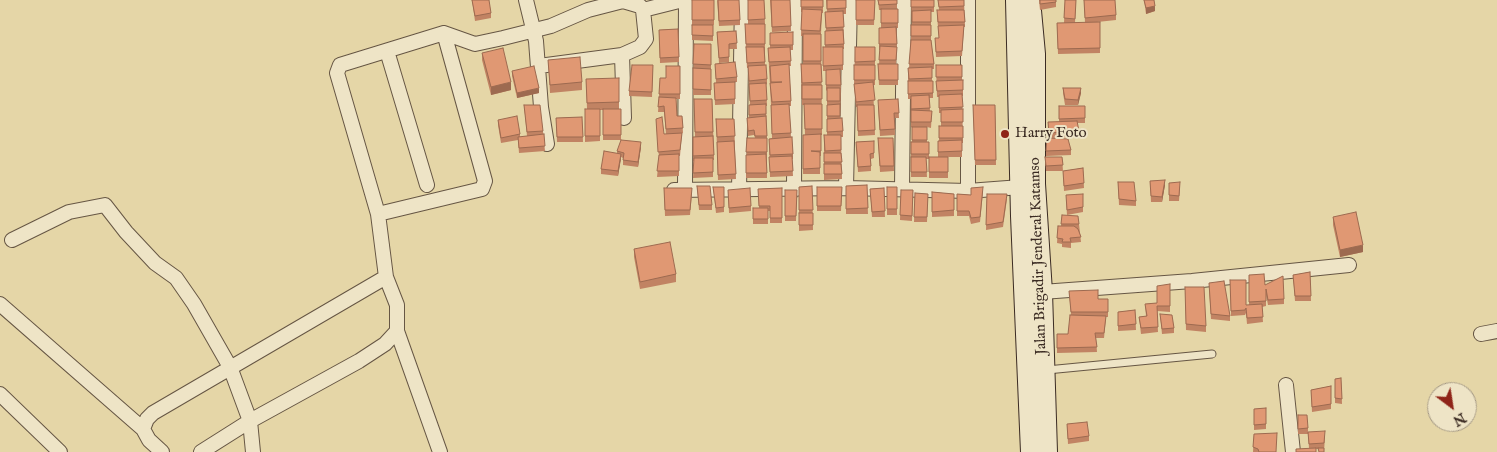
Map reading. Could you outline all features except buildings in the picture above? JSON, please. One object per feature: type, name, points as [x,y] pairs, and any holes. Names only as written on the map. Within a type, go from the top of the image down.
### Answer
[{"type":"main road","name":"Jalan Brigadir Jenderal Katamso","points":[[1016,0],[1042,292],[1046,452]]},
{"type":"main road","name":"Jalan Brigadir Jenderal Katamso","points":[[1030,0],[1034,54],[1021,187],[1031,452]]},
{"type":"street","points":[[526,0],[539,66],[541,107],[547,144]]},
{"type":"street","points":[[644,10],[685,0],[685,190]]},
{"type":"street","points":[[738,190],[742,0]]},
{"type":"street","points":[[794,190],[795,0]]},
{"type":"street","points":[[846,188],[850,0]]},
{"type":"street","points":[[902,189],[904,0]]},
{"type":"street","points":[[968,0],[968,191]]},
{"type":"street","points":[[440,452],[398,331],[397,305],[386,277],[378,214],[337,73],[340,65],[444,33],[475,44],[551,26],[607,4],[623,1],[640,6],[644,10],[645,43],[640,48],[622,55],[539,66]]},
{"type":"street","points":[[378,214],[482,189],[485,181],[444,33]]},
{"type":"street","points":[[387,51],[427,186]]},
{"type":"street","points":[[622,55],[624,118]]},
{"type":"street","points":[[665,189],[794,190],[846,188],[968,191],[1021,187]]},
{"type":"street","points":[[12,240],[69,212],[105,206],[155,263],[176,278],[194,304],[230,367],[250,421],[253,452]]},
{"type":"street","points":[[1042,292],[1192,282],[1349,265]]},
{"type":"street","points":[[143,429],[147,419],[153,413],[386,277]]},
{"type":"street","points":[[0,304],[143,429],[149,440],[162,452]]},
{"type":"street","points":[[201,452],[250,421],[359,361],[385,344],[398,331]]},
{"type":"street","points":[[1481,334],[1497,331]]},
{"type":"street","points":[[1286,385],[1293,452]]},
{"type":"street","points":[[0,394],[60,452]]},
{"type":"lane","points":[[1044,370],[1212,354]]},
{"type":"place","name":"Harry Foto","points":[[1005,134]]}]
